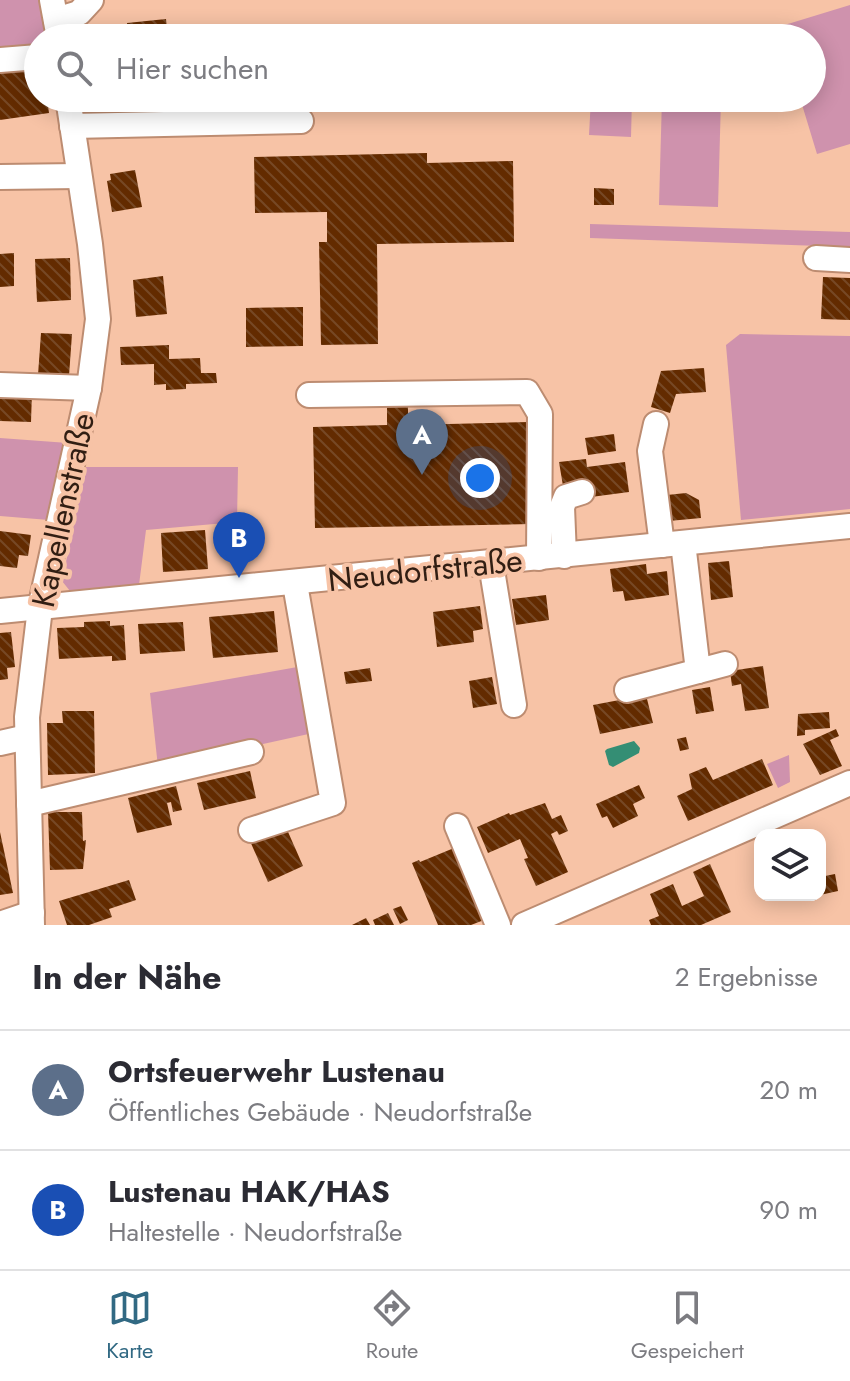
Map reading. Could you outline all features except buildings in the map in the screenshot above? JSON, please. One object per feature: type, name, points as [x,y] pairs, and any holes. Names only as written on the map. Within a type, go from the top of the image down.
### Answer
[{"type":"street","points":[[55,19],[79,13],[91,0]]},
{"type":"street","points":[[0,60],[24,58]]},
{"type":"street","name":"Kapellenstraße","points":[[32,919],[27,737],[40,608],[89,388],[98,319],[70,112]]},
{"type":"street","points":[[72,126],[301,121]]},
{"type":"street","points":[[0,177],[79,176]]},
{"type":"street","points":[[816,258],[850,260]]},
{"type":"street","points":[[0,385],[89,388]]},
{"type":"street","points":[[309,395],[527,392],[540,414],[539,558]]},
{"type":"street","points":[[656,424],[650,451],[698,671]]},
{"type":"street","points":[[564,556],[562,507],[566,497],[582,492]]},
{"type":"street","name":"Neudorfstraße","points":[[0,611],[295,584],[850,526]]},
{"type":"street","points":[[491,564],[514,705]]},
{"type":"street","points":[[251,830],[333,803],[295,584]]},
{"type":"street","points":[[627,690],[725,664]]},
{"type":"street","points":[[0,743],[27,737]]},
{"type":"street","points":[[29,804],[251,752]]},
{"type":"street","points":[[524,925],[850,783]]},
{"type":"street","points":[[457,826],[498,925]]},
{"type":"street","points":[[0,924],[32,919]]},
{"type":"shaded area","points":[[0,0],[43,0],[47,24],[24,24],[24,51],[0,54]]},
{"type":"shaded area","points":[[850,5],[850,144],[817,154],[804,112],[826,112],[826,24],[788,24]]},
{"type":"shaded area","points":[[590,112],[632,112],[631,137],[589,135]]},
{"type":"shaded area","points":[[662,112],[721,112],[718,207],[659,205]]},
{"type":"shaded area","points":[[590,224],[850,232],[850,247],[590,238]]},
{"type":"shaded area","points":[[740,334],[850,336],[850,509],[741,520],[726,345]]},
{"type":"shaded area","points":[[0,438],[68,443],[49,520],[0,516]]},
{"type":"shaded area","points":[[86,467],[238,467],[237,522],[146,530],[139,585],[70,591],[62,581]]},
{"type":"shaded area","points":[[303,666],[313,733],[158,767],[150,693]]},
{"type":"shaded area","points":[[634,741],[640,748],[639,753],[613,767],[609,765],[607,749]]},
{"type":"shaded area","points":[[789,755],[790,782],[778,788],[767,764]]},
{"type":"place","name":"Ortsfeuerwehr Lustenau","points":[[422,475]]},
{"type":"place","name":"Lustenau HAK/HAS","points":[[239,578]]}]
